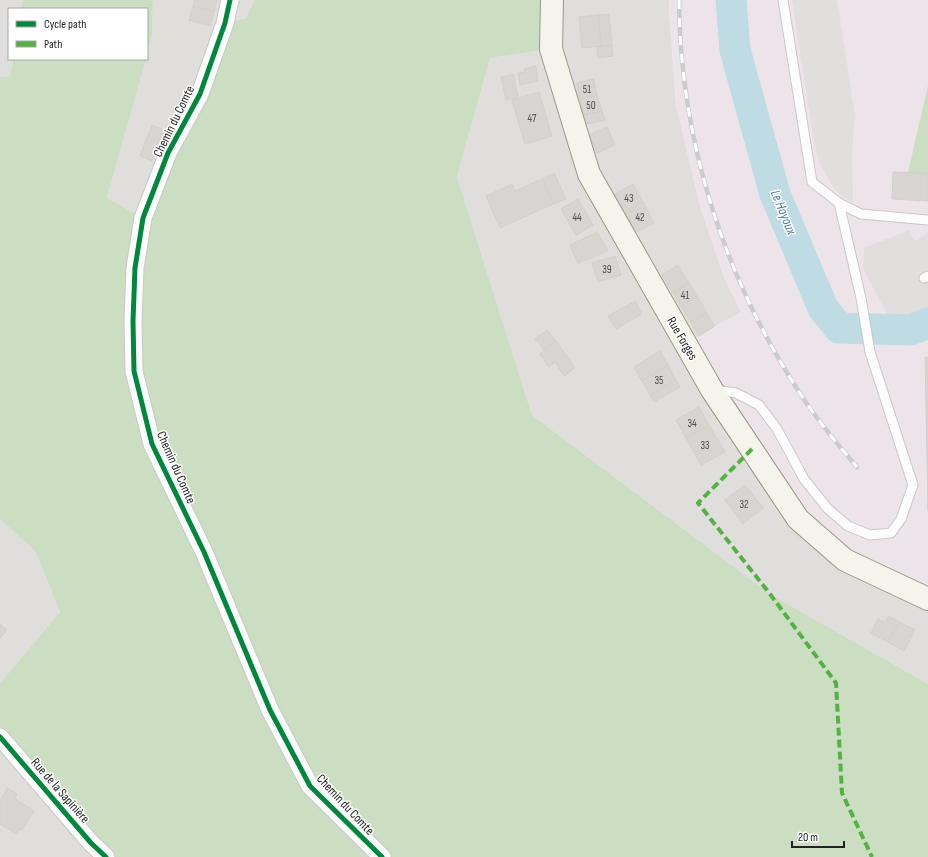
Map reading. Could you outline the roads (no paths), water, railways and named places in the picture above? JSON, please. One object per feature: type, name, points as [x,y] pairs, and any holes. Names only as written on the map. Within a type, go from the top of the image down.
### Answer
[{"type":"main road","name":"Rue Forges","points":[[552,0],[551,49],[589,174],[712,390],[798,519],[845,560],[928,599]]},
{"type":"street","name":"Chemin du Comte","points":[[230,0],[225,23],[200,94],[168,153],[143,218],[135,268],[133,321],[134,371],[152,444],[204,552],[270,710],[310,786],[382,857]]},
{"type":"street","name":"Rue de la Sapinière","points":[[0,737],[92,843],[106,857]]},
{"type":"lane","points":[[783,0],[812,182],[838,203],[861,214],[928,220]]},
{"type":"lane","points":[[712,390],[736,393],[759,405],[777,429],[804,479],[828,509],[848,526],[870,535],[891,533],[901,518],[913,485],[870,352],[861,298],[838,203]]},
{"type":"waterway","name":"Le Hoyoux","points":[[731,0],[735,50],[775,194],[823,308],[839,328],[911,330],[928,323]]},
{"type":"railway","points":[[679,0],[681,53],[688,106],[698,157],[712,208],[730,258],[751,306],[775,353],[809,407],[857,467]]}]
